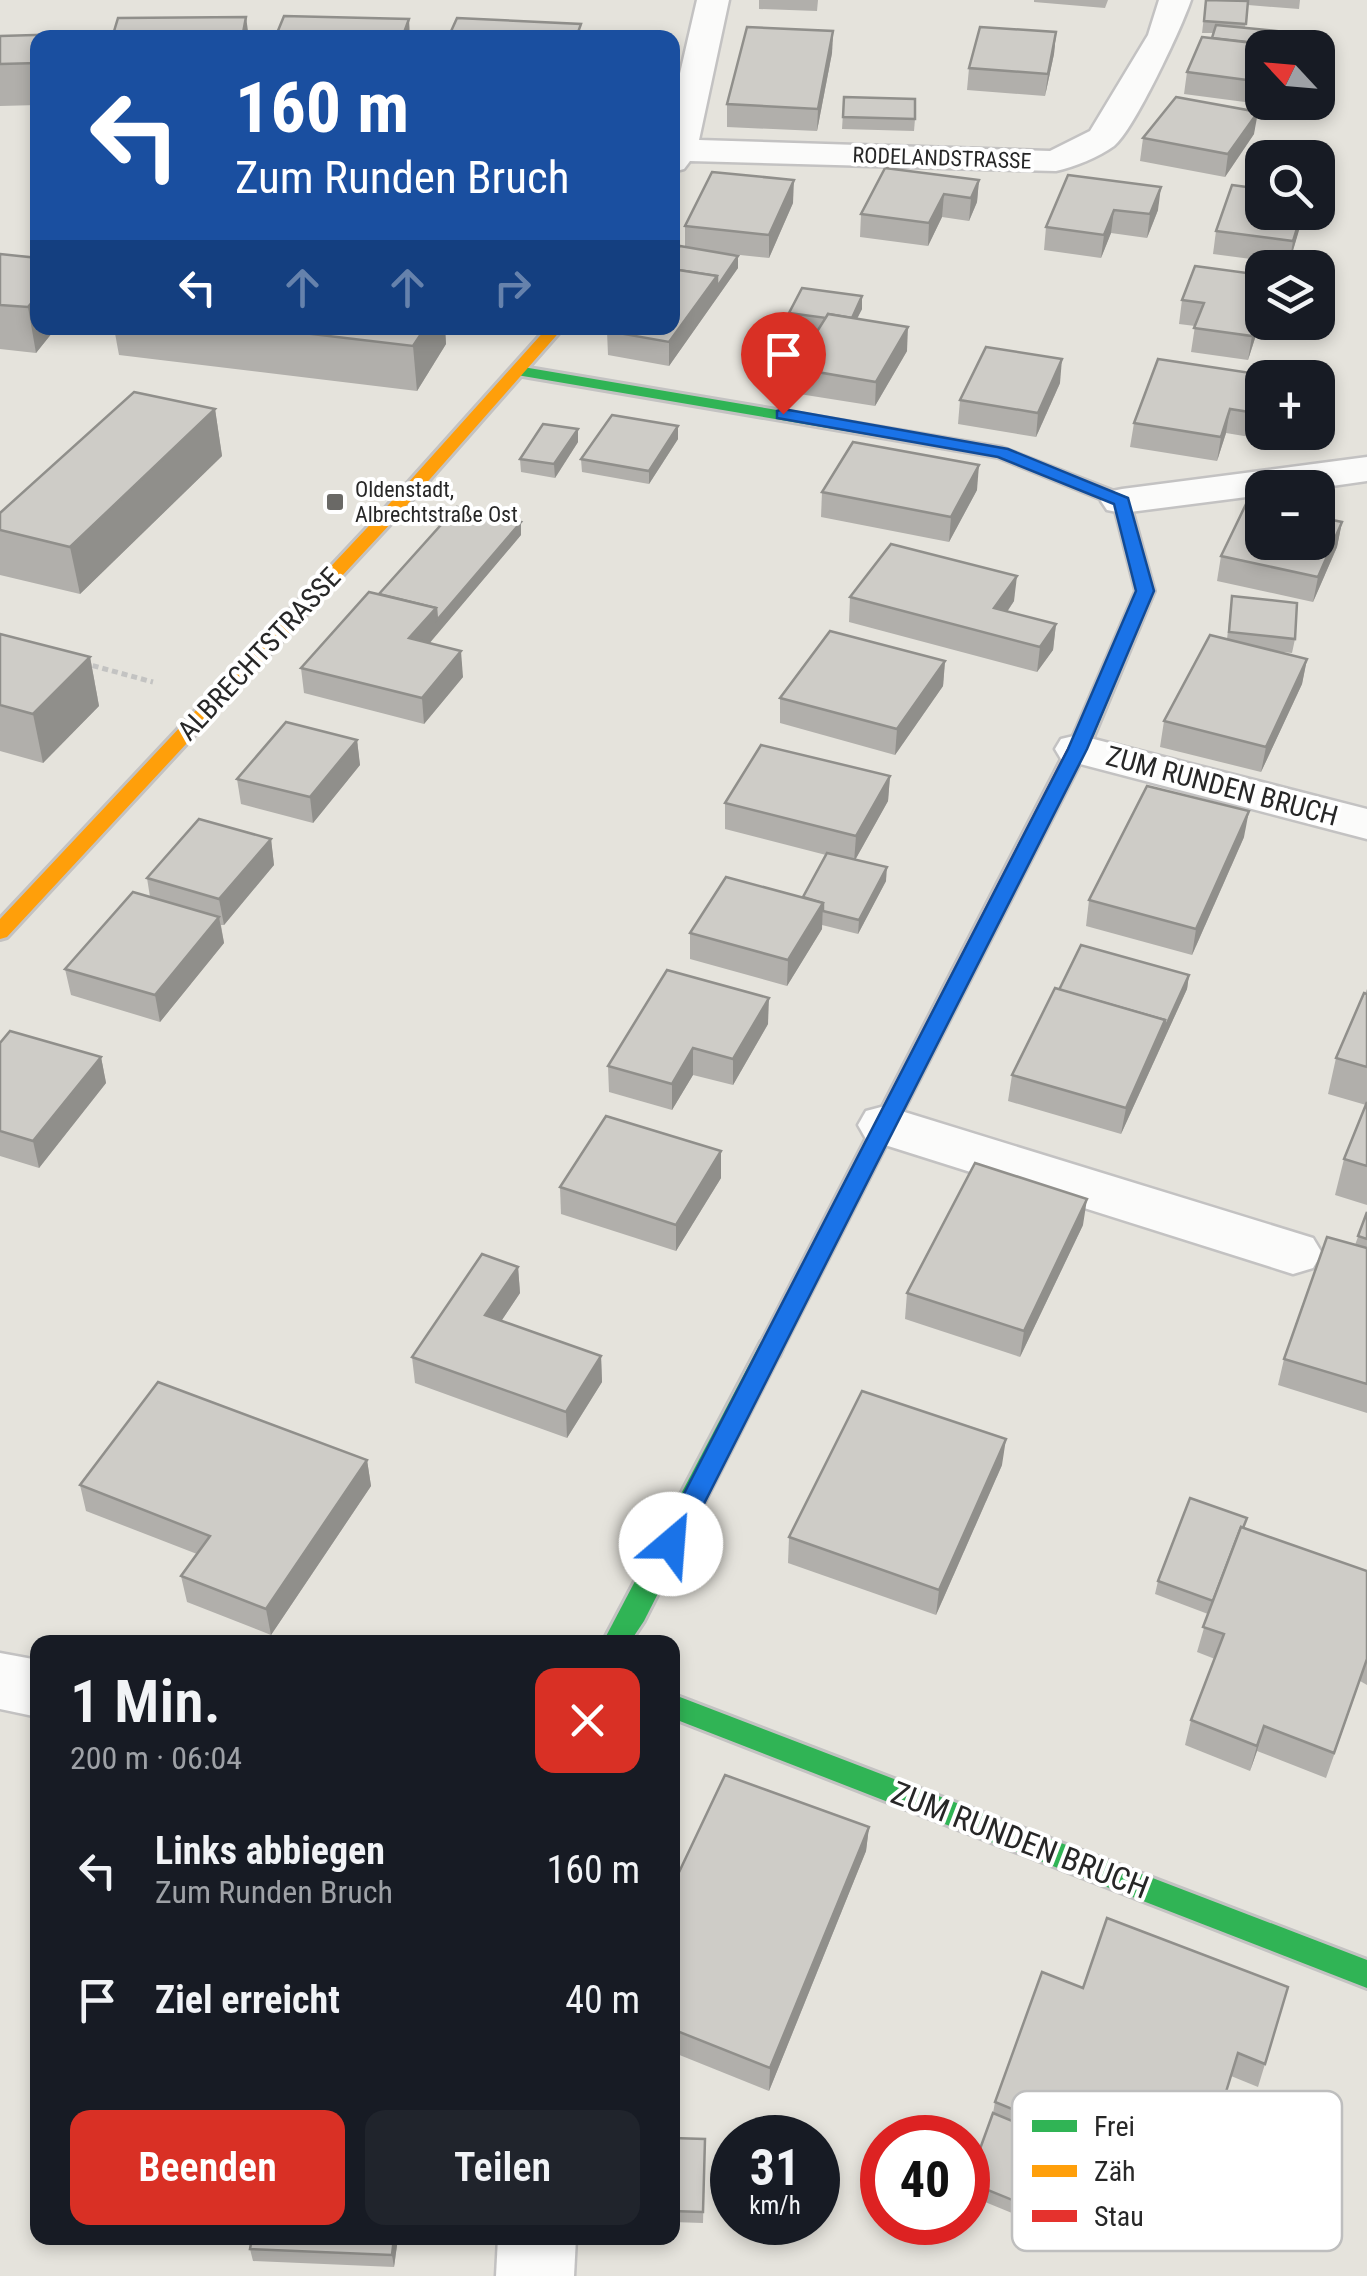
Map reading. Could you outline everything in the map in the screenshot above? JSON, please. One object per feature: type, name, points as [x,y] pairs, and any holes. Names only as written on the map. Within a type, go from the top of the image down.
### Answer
[{"type":"street","points":[[680,139],[713,0]]},
{"type":"street","name":"RODELANDSTRASSE","points":[[680,156],[1056,161],[1103,138],[1164,35],[1176,0]]},
{"type":"street","name":"ALBRECHTSTRASSE","points":[[0,932],[549,335]]},
{"type":"street","points":[[517,371],[1002,452],[1122,502],[1367,469]]},
{"type":"street","name":"ZUM RUNDEN BRUCH","points":[[621,1635],[1078,749],[1145,591],[1122,502]]},
{"type":"street","name":"ZUM RUNDEN BRUCH","points":[[1078,749],[1367,824]]},
{"type":"street","points":[[886,1125],[1292,1253]]},
{"type":"street","points":[[0,1681],[30,1687]]},
{"type":"street","name":"ZUM RUNDEN BRUCH","points":[[680,1709],[1367,1974]]},
{"type":"street","points":[[535,2276],[536,2245]]},
{"type":"path","points":[[72,660],[218,699]]},
{"type":"building","points":[[1206,0],[1248,1],[1246,24],[1204,21]]},
{"type":"building","points":[[284,16],[409,19],[405,30],[278,30]]},
{"type":"building","points":[[246,17],[244,30],[114,30],[118,18]]},
{"type":"building","points":[[457,18],[581,24],[579,30],[452,30]]},
{"type":"building","points":[[1216,25],[1267,30],[1245,30],[1245,42],[1212,38]]},
{"type":"building","points":[[747,27],[833,31],[818,109],[727,104]]},
{"type":"building","points":[[980,27],[1056,32],[1048,74],[969,68]]},
{"type":"building","points":[[30,35],[30,63],[0,64],[0,36]]},
{"type":"building","points":[[1202,37],[1245,42],[1245,80],[1187,72]]},
{"type":"building","points":[[844,97],[915,99],[915,119],[843,117]]},
{"type":"building","points":[[1176,97],[1245,110],[1245,120],[1252,120],[1228,154],[1143,138]]},
{"type":"building","points":[[885,168],[979,180],[971,198],[944,194],[929,223],[861,214]]},
{"type":"building","points":[[712,172],[794,180],[769,235],[685,226]]},
{"type":"building","points":[[1068,175],[1161,187],[1150,214],[1114,210],[1104,235],[1046,227]]},
{"type":"building","points":[[1232,185],[1245,187],[1245,230],[1296,230],[1293,241],[1216,231]]},
{"type":"building","points":[[680,246],[738,256],[717,287],[717,276],[680,270]]},
{"type":"building","points":[[0,254],[30,257],[30,305],[0,305]]},
{"type":"building","points":[[1195,266],[1245,273],[1245,335],[1194,328],[1204,303],[1182,300]]},
{"type":"building","points":[[680,270],[717,276],[680,327]]},
{"type":"building","points":[[802,288],[862,296],[852,318],[789,313]]},
{"type":"building","points":[[828,314],[908,327],[876,382],[794,368]]},
{"type":"building","points":[[320,335],[420,335],[413,346]]},
{"type":"building","points":[[630,335],[674,335],[669,342]]},
{"type":"building","points":[[986,347],[1062,359],[1038,413],[960,400]]},
{"type":"building","points":[[1158,359],[1245,372],[1245,411],[1230,409],[1221,437],[1134,423]]},
{"type":"building","points":[[134,392],[215,409],[70,547],[0,530],[0,513]]},
{"type":"building","points":[[612,415],[678,426],[649,471],[581,459]]},
{"type":"building","points":[[543,424],[578,429],[554,464],[520,459]]},
{"type":"building","points":[[853,442],[979,465],[951,517],[822,492]]},
{"type":"building","points":[[1245,506],[1245,560],[1325,560],[1318,577],[1221,556]]},
{"type":"building","points":[[457,507],[521,522],[437,620],[436,608],[379,594]]},
{"type":"building","points":[[891,544],[1017,576],[994,608],[1056,624],[1040,647],[850,597]]},
{"type":"building","points":[[369,592],[436,608],[409,638],[461,651],[422,698],[301,668]]},
{"type":"building","points":[[1232,596],[1297,603],[1295,639],[1229,632]]},
{"type":"building","points":[[830,631],[945,661],[897,729],[780,698]]},
{"type":"building","points":[[0,634],[90,657],[33,714],[0,705]]},
{"type":"building","points":[[1210,635],[1307,659],[1266,747],[1164,721]]},
{"type":"building","points":[[286,722],[357,740],[310,797],[237,779]]},
{"type":"building","points":[[761,745],[890,776],[856,836],[725,803]]},
{"type":"building","points":[[1147,786],[1249,811],[1196,929],[1089,900]]},
{"type":"building","points":[[199,819],[271,839],[219,899],[147,878]]},
{"type":"building","points":[[827,853],[887,867],[859,920],[823,911],[823,903],[803,897]]},
{"type":"building","points":[[726,877],[823,903],[788,960],[690,933]]},
{"type":"building","points":[[133,892],[219,917],[155,995],[65,969]]},
{"type":"building","points":[[1081,945],[1189,975],[1163,1032],[1165,1020],[1059,990]]},
{"type":"building","points":[[667,970],[769,998],[733,1059],[693,1048],[672,1084],[608,1066]]},
{"type":"building","points":[[1055,988],[1165,1020],[1126,1108],[1012,1075]]},
{"type":"building","points":[[1364,993],[1367,994],[1367,1067],[1336,1058]]},
{"type":"building","points":[[10,1031],[101,1057],[33,1141],[0,1131],[0,1043]]},
{"type":"building","points":[[1367,1102],[1367,1166],[1344,1159]]},
{"type":"building","points":[[606,1116],[721,1151],[676,1225],[560,1187]]},
{"type":"building","points":[[975,1163],[1087,1199],[1024,1331],[907,1293]]},
{"type":"building","points":[[1367,1212],[1367,1239],[1358,1236]]},
{"type":"building","points":[[1327,1237],[1367,1248],[1367,1384],[1284,1359]]},
{"type":"building","points":[[482,1254],[518,1267],[485,1315],[601,1356],[566,1412],[412,1357]]},
{"type":"building","points":[[158,1382],[367,1460],[266,1609],[181,1576],[210,1536],[80,1485]]},
{"type":"building","points":[[862,1391],[1006,1439],[939,1590],[789,1537]]},
{"type":"building","points":[[1190,1498],[1247,1518],[1213,1601],[1158,1581]]},
{"type":"building","points":[[1241,1527],[1367,1571],[1367,1659],[1334,1753],[1264,1726],[1257,1746],[1191,1720],[1224,1634],[1203,1627]]},
{"type":"building","points":[[725,1775],[869,1827],[770,2068],[680,2032],[680,1870]]},
{"type":"building","points":[[1107,1918],[1288,1987],[1265,2064],[1238,2053],[1226,2091],[1012,2091],[1012,2109],[995,2102],[1042,1972],[1083,1988]]},
{"type":"building","points":[[993,2113],[1012,2121],[1012,2200],[990,2191]]},
{"type":"building","points":[[680,2138],[705,2139],[703,2212],[680,2211]]},
{"type":"building","points":[[251,2245],[393,2245],[392,2255],[250,2249]]},
{"type":"traffic: fast","points":[[517,371],[1002,453],[1122,501],[1145,591],[1084,735]]},
{"type":"traffic: fast","points":[[621,1635],[770,1349]]},
{"type":"traffic: fast","points":[[680,1709],[1367,1974]]},
{"type":"traffic: slow","points":[[0,932],[387,517],[549,335]]},
{"type":"traffic: jam","points":[[770,1349],[1084,735]]},
{"type":"place","name":"Oldenstadt, Albrechtstraße Ost","points":[[335,502]]},
{"type":"route","points":[[671,1544],[1078,749],[1145,591],[1122,502],[1002,452],[783,414]]}]
